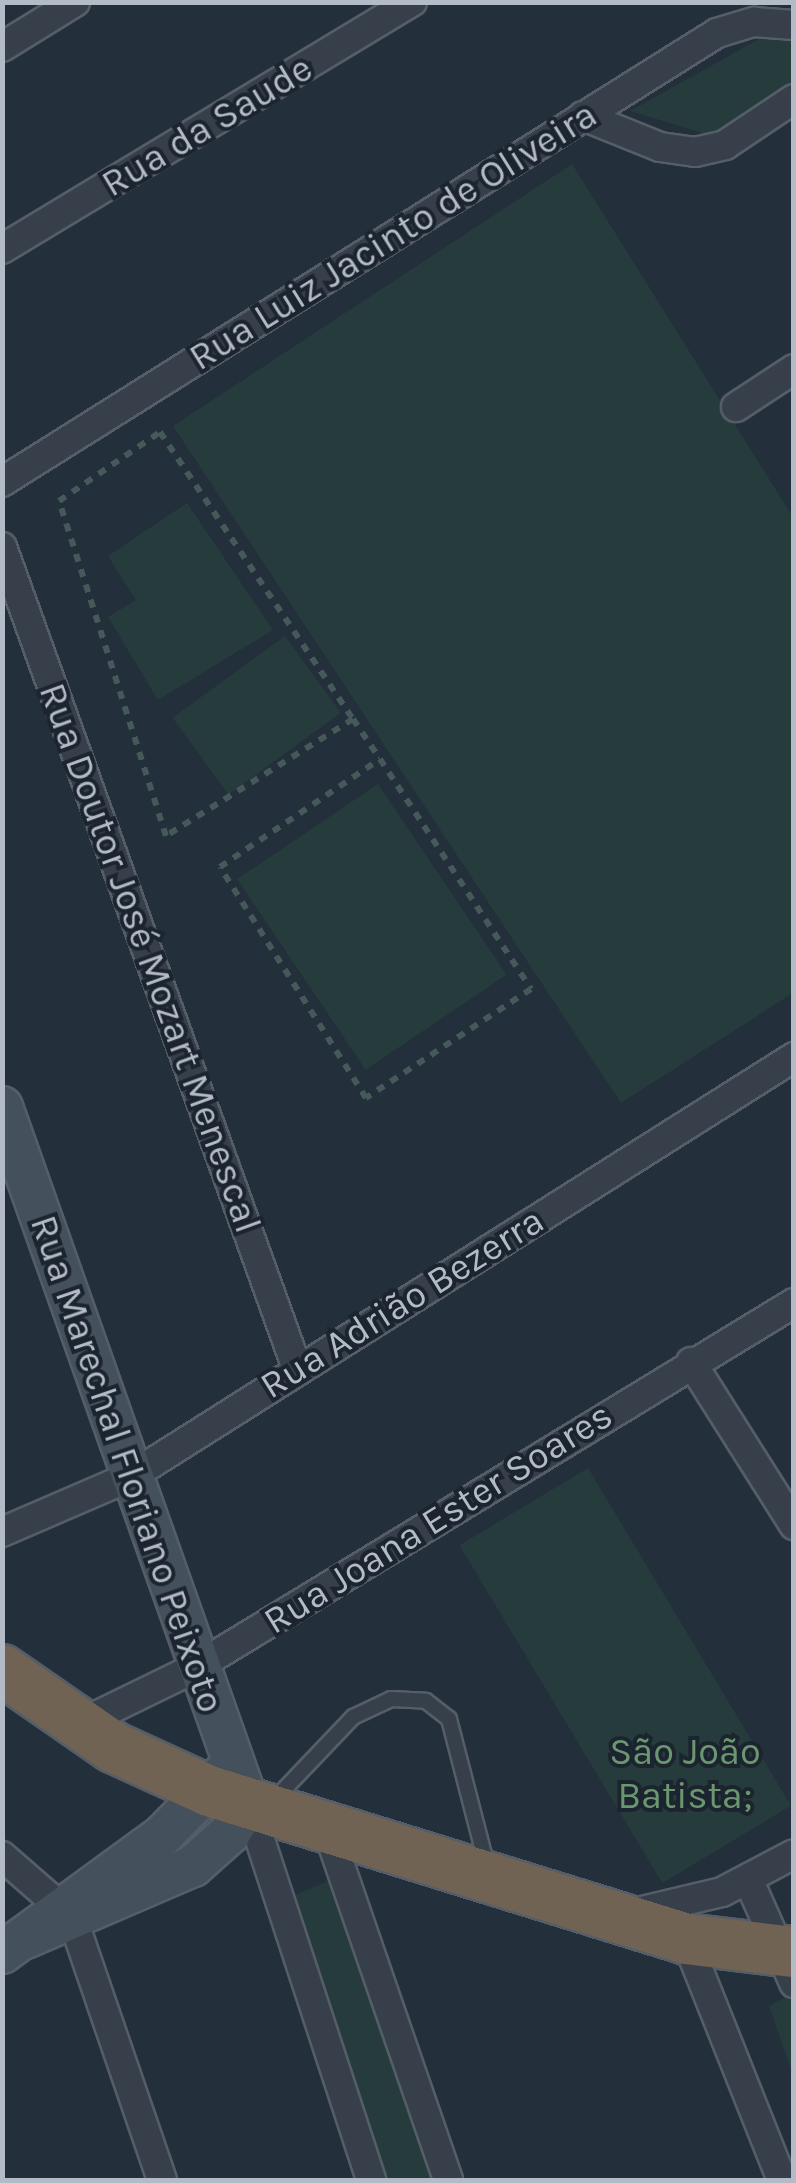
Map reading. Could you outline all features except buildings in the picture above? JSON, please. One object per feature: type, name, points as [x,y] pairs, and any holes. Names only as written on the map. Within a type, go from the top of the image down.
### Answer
[{"type":"highway","points":[[2,1670],[78,1726],[326,1826],[686,1938],[789,1963]]},
{"type":"street","points":[[2,47],[75,2]]},
{"type":"street","name":"Rua da Saude","points":[[2,249],[412,2]]},
{"type":"street","name":"Rua Luiz Jacinto de Oliveira","points":[[2,482],[717,33],[754,22],[794,25]]},
{"type":"street","points":[[583,116],[660,147],[696,152],[725,145],[794,100]]},
{"type":"street","points":[[736,406],[794,369]]},
{"type":"street","name":"Rua Doutor José Mozart Menescal","points":[[2,547],[297,1368]]},
{"type":"street","name":"Rua Adrião Bezerra","points":[[2,1532],[130,1477],[794,1057]]},
{"type":"street","name":"Rua Marechal Floriano Peixoto","points":[[2,1108],[239,1791]]},
{"type":"street","name":"Rua Joana Ester Soares","points":[[78,1726],[195,1668],[691,1362],[794,1303]]},
{"type":"street","points":[[691,1362],[794,1525]]},
{"type":"street","points":[[14,1945],[68,1911],[193,1866],[230,1833],[239,1791]]},
{"type":"street","points":[[239,1791],[372,2180]]},
{"type":"street","points":[[326,1826],[448,2180]]},
{"type":"street","points":[[616,1915],[687,1904],[794,1854]]},
{"type":"street","points":[[2,1856],[68,1911],[162,2180]]},
{"type":"street","points":[[748,1878],[789,1963]]},
{"type":"street","points":[[686,1938],[782,2180]]},
{"type":"lane","points":[[239,1791],[321,1744],[353,1717],[391,1699],[426,1702],[449,1719],[490,1876]]},
{"type":"path","points":[[353,719],[166,836],[58,502],[160,432],[380,759],[531,989],[366,1098],[220,867],[380,759]]},
{"type":"green space","points":[[777,29],[793,31],[793,104],[729,141],[630,111]]},
{"type":"green space","points":[[572,164],[793,517],[793,993],[621,1103],[173,426]]},
{"type":"green space","points":[[187,503],[273,630],[158,700],[108,617],[136,600],[108,556]]},
{"type":"green space","points":[[285,636],[341,713],[228,795],[173,718]]},
{"type":"green space","points":[[378,784],[507,975],[366,1070],[237,879]]},
{"type":"green space","name":"São João Batista;","points":[[588,1468],[791,1806],[662,1883],[459,1545]]},
{"type":"green space","points":[[328,1881],[433,2180],[382,2180],[288,1898]]},
{"type":"green space","points":[[789,1995],[793,2004],[793,2075],[769,2006]]}]
